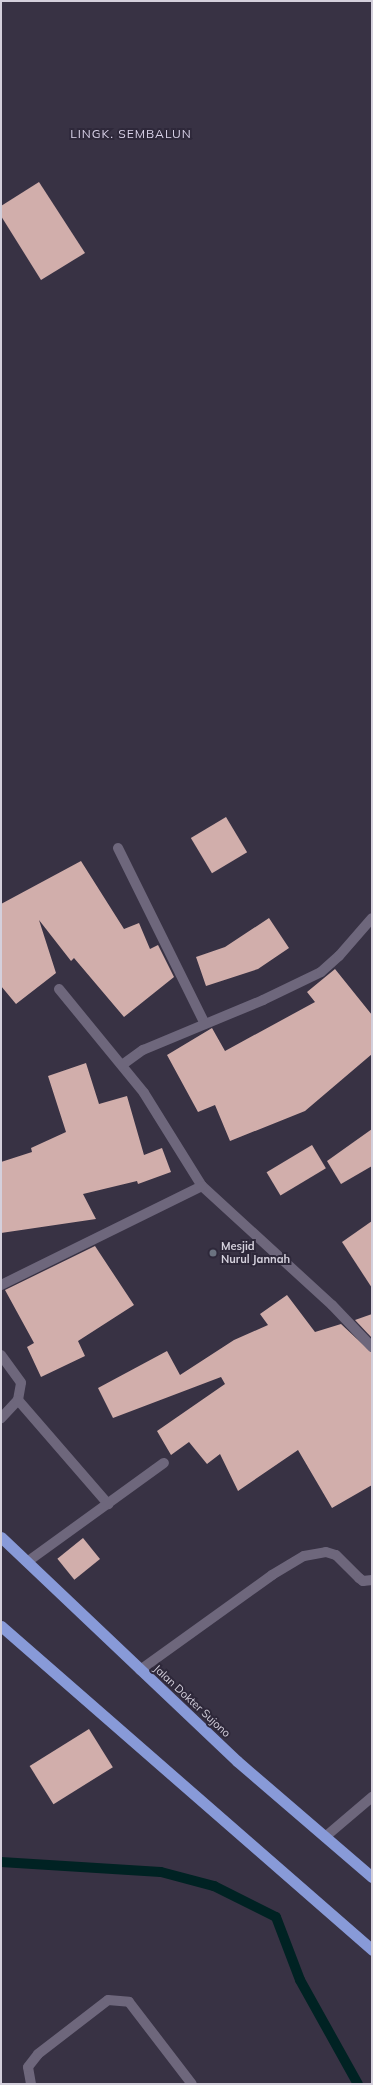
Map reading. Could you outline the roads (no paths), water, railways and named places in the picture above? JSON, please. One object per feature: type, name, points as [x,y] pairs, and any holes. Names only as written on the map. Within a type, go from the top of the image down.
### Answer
[{"type":"highway","name":"Jalan Dokter Sujono","points":[[1,1537],[237,1761],[372,1877]]},
{"type":"highway","points":[[1,1626],[372,1950]]},
{"type":"street","points":[[118,848],[206,1024]]},
{"type":"street","points":[[122,1065],[143,1050],[206,1024],[321,972],[339,956],[372,918]]},
{"type":"street","points":[[59,989],[102,1045],[122,1065],[144,1093],[202,1186],[332,1305],[372,1347]]},
{"type":"street","points":[[1,1285],[202,1186]]},
{"type":"street","points":[[1,1354],[21,1383],[18,1400],[1,1418]]},
{"type":"street","points":[[18,1400],[108,1504]]},
{"type":"street","points":[[27,1562],[164,1462]]},
{"type":"street","points":[[140,1670],[272,1575],[304,1556],[326,1552],[336,1555],[363,1581],[372,1580]]},
{"type":"street","points":[[325,1837],[372,1797]]},
{"type":"street","points":[[31,2084],[28,2067],[38,2054],[108,2000],[129,2002],[192,2084]]},
{"type":"waterway","points":[[1,1862],[161,1872],[214,1886],[276,1917],[300,1980],[358,2084]]},
{"type":"place","name":"Mesjid Nurul Jannah","points":[[213,1253]]},
{"type":"district","name":"LINGK. SEMBALUN","points":[[131,134]]}]
